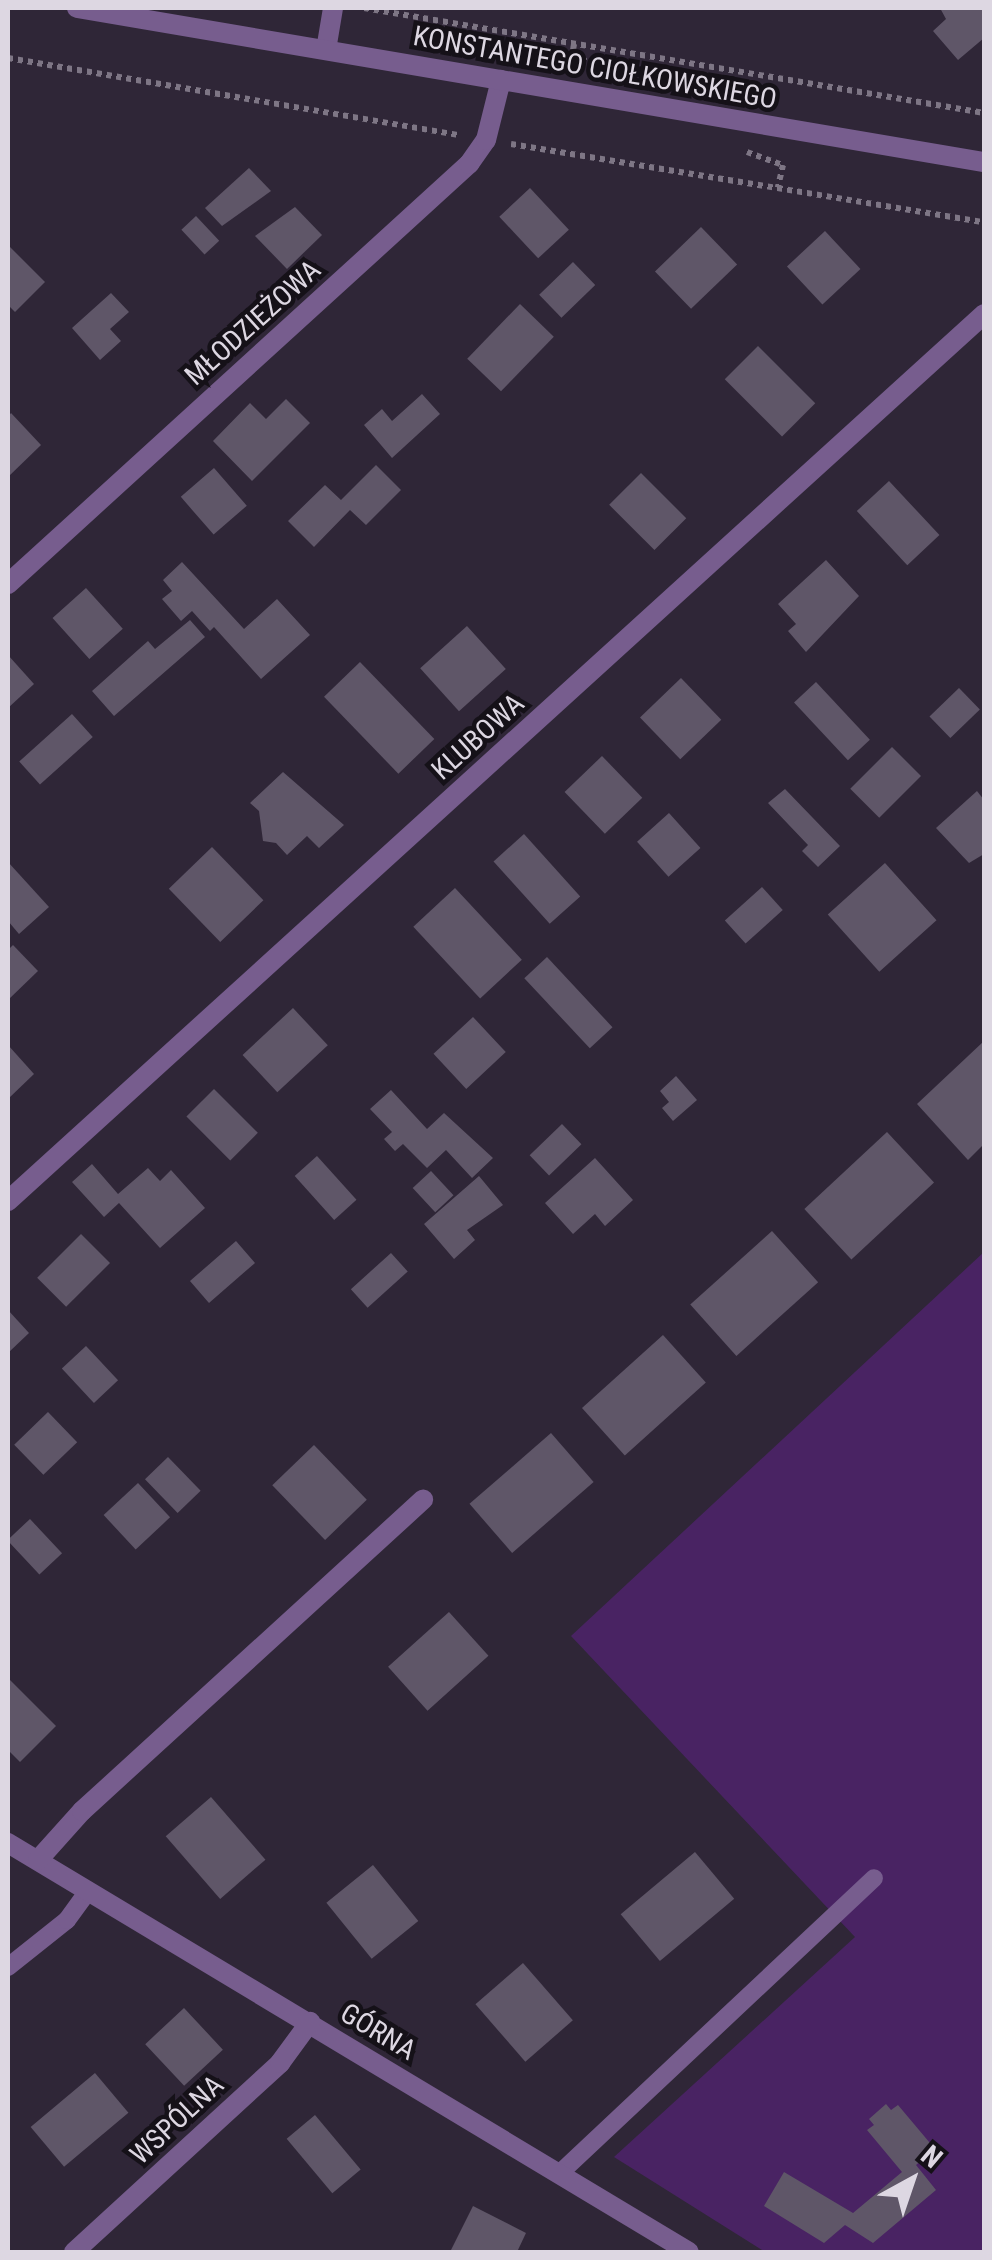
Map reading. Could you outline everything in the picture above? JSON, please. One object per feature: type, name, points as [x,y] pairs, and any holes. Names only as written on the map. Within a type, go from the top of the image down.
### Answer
[{"type":"street","name":"KONSTANTEGO CIOŁKOWSKIEGO","points":[[77,8],[984,162]]},
{"type":"street","points":[[326,50],[333,8]]},
{"type":"street","name":"MŁODZIEŻOWA","points":[[8,584],[469,164],[486,140],[501,80]]},
{"type":"street","name":"KLUBOWA","points":[[8,1200],[984,314]]},
{"type":"street","points":[[38,1860],[82,1811],[423,1500]]},
{"type":"street","name":"GÓRNA","points":[[8,1843],[689,2252]]},
{"type":"street","name":"WSPÓLNA","points":[[74,2252],[280,2063],[310,2022]]},
{"type":"lane","points":[[559,2174],[874,1878]]},
{"type":"lane","points":[[8,1967],[67,1920],[88,1891]]},
{"type":"path","points":[[364,8],[984,113]]},
{"type":"path","points":[[8,58],[471,137]]},
{"type":"path","points":[[499,142],[984,222]]},
{"type":"path","points":[[727,145],[783,165],[778,187]]},
{"type":"shaded area","points":[[984,1252],[984,2252],[765,2252],[614,2157],[855,1937],[571,1636]]},
{"type":"building","points":[[940,8],[984,8],[984,38],[958,60],[933,31],[946,19]]},
{"type":"building","points":[[249,168],[271,191],[222,226],[205,208]]},
{"type":"building","points":[[530,188],[569,230],[538,258],[499,217]]},
{"type":"building","points":[[295,207],[322,235],[287,269],[255,236]]},
{"type":"building","points":[[196,216],[219,241],[205,255],[181,230]]},
{"type":"building","points":[[701,227],[737,264],[691,309],[655,271]]},
{"type":"building","points":[[825,231],[860,269],[822,304],[787,266]]},
{"type":"building","points":[[8,245],[45,282],[15,312],[8,305]]},
{"type":"building","points":[[573,262],[595,285],[561,318],[539,295]]},
{"type":"building","points":[[111,293],[129,312],[110,329],[121,341],[100,360],[72,328]]},
{"type":"building","points":[[520,304],[554,337],[501,391],[467,359]]},
{"type":"building","points":[[758,346],[815,403],[782,437],[725,379]]},
{"type":"building","points":[[422,394],[440,414],[392,458],[364,425],[382,409],[392,421]]},
{"type":"building","points":[[286,399],[310,423],[252,481],[213,441],[250,403],[266,419]]},
{"type":"building","points":[[11,413],[41,445],[8,477],[8,417]]},
{"type":"building","points":[[376,465],[401,490],[366,525],[350,510],[314,547],[288,521],[325,485],[341,500]]},
{"type":"building","points":[[214,468],[247,506],[214,535],[181,497]]},
{"type":"building","points":[[641,473],[686,518],[654,550],[609,505]]},
{"type":"building","points":[[889,481],[939,535],[907,565],[857,511]]},
{"type":"building","points":[[826,560],[859,596],[806,652],[788,631],[796,624],[778,604]]},
{"type":"building","points":[[182,562],[244,629],[277,599],[310,635],[261,679],[214,627],[210,631],[192,611],[181,621],[162,599],[172,591],[163,580]]},
{"type":"building","points":[[86,588],[123,629],[89,659],[53,618]]},
{"type":"building","points":[[190,620],[205,637],[114,716],[92,691],[148,641],[155,649]]},
{"type":"building","points":[[467,626],[506,669],[459,711],[420,668]]},
{"type":"building","points":[[8,655],[34,684],[8,708]]},
{"type":"building","points":[[360,662],[434,739],[398,774],[324,697]]},
{"type":"building","points":[[681,678],[721,720],[680,759],[640,718]]},
{"type":"building","points":[[816,682],[870,740],[848,760],[794,702]]},
{"type":"building","points":[[959,688],[980,710],[950,738],[930,716]]},
{"type":"building","points":[[72,714],[93,737],[40,785],[19,762]]},
{"type":"building","points":[[892,747],[921,776],[879,818],[850,789]]},
{"type":"building","points":[[602,756],[642,798],[605,834],[565,792]]},
{"type":"building","points":[[283,772],[344,825],[319,848],[307,836],[287,855],[276,843],[263,841],[259,811],[250,803]]},
{"type":"building","points":[[785,789],[840,846],[818,867],[802,851],[808,845],[768,803]]},
{"type":"building","points":[[977,791],[984,800],[984,854],[969,863],[936,828]]},
{"type":"building","points":[[669,813],[700,848],[668,877],[637,842]]},
{"type":"building","points":[[524,834],[580,896],[550,924],[494,861]]},
{"type":"building","points":[[212,847],[263,900],[220,942],[169,889]]},
{"type":"building","points":[[8,862],[49,907],[19,934],[8,921]]},
{"type":"building","points":[[885,863],[937,920],[879,972],[828,915]]},
{"type":"building","points":[[762,887],[783,910],[746,943],[725,920]]},
{"type":"building","points":[[455,888],[522,960],[480,999],[413,927]]},
{"type":"building","points":[[13,945],[38,971],[8,1000],[8,950]]},
{"type":"building","points":[[547,957],[612,1027],[590,1048],[524,978]]},
{"type":"building","points":[[293,1008],[328,1045],[277,1092],[243,1055]]},
{"type":"building","points":[[473,1017],[506,1052],[466,1089],[434,1054]]},
{"type":"building","points":[[984,1041],[984,1144],[968,1160],[917,1104]]},
{"type":"building","points":[[8,1045],[34,1074],[8,1099]]},
{"type":"building","points":[[676,1076],[697,1100],[673,1121],[662,1108],[669,1102],[660,1091]]},
{"type":"building","points":[[214,1089],[258,1133],[230,1160],[186,1117]]},
{"type":"building","points":[[391,1090],[427,1129],[444,1113],[493,1158],[472,1178],[446,1150],[427,1168],[403,1144],[395,1151],[384,1139],[392,1132],[370,1109]]},
{"type":"building","points":[[562,1124],[581,1144],[549,1175],[530,1155]]},
{"type":"building","points":[[887,1132],[934,1182],[851,1260],[804,1209]]},
{"type":"building","points":[[317,1156],[356,1200],[334,1220],[295,1176]]},
{"type":"building","points":[[595,1158],[633,1200],[605,1226],[595,1214],[573,1234],[545,1203]]},
{"type":"building","points":[[92,1164],[118,1194],[148,1168],[160,1181],[171,1170],[205,1208],[160,1248],[119,1203],[104,1217],[72,1182]]},
{"type":"building","points":[[431,1171],[454,1195],[435,1212],[413,1188]]},
{"type":"building","points":[[479,1176],[503,1205],[467,1230],[475,1240],[454,1259],[424,1224]]},
{"type":"building","points":[[772,1231],[818,1282],[736,1356],[690,1305]]},
{"type":"building","points":[[81,1234],[110,1263],[66,1307],[37,1278]]},
{"type":"building","points":[[236,1241],[255,1263],[209,1303],[190,1281]]},
{"type":"building","points":[[391,1253],[408,1272],[368,1308],[351,1289]]},
{"type":"building","points":[[8,1310],[29,1333],[8,1353]]},
{"type":"building","points":[[663,1335],[706,1383],[625,1455],[582,1408]]},
{"type":"building","points":[[86,1346],[118,1380],[94,1403],[62,1369]]},
{"type":"building","points":[[48,1412],[77,1442],[43,1475],[14,1445]]},
{"type":"building","points":[[551,1433],[594,1482],[512,1553],[469,1504]]},
{"type":"building","points":[[314,1445],[367,1500],[325,1540],[272,1485]]},
{"type":"building","points":[[168,1457],[201,1491],[178,1513],[145,1479]]},
{"type":"building","points":[[138,1483],[170,1517],[136,1549],[104,1515]]},
{"type":"building","points":[[30,1519],[62,1553],[39,1575],[8,1541]]},
{"type":"building","points":[[449,1612],[488,1656],[428,1711],[388,1667]]},
{"type":"building","points":[[8,1678],[56,1726],[20,1762],[8,1750]]},
{"type":"building","points":[[211,1797],[265,1860],[220,1899],[166,1836]]},
{"type":"building","points":[[695,1852],[734,1899],[660,1961],[621,1914]]},
{"type":"building","points":[[373,1865],[418,1921],[372,1959],[326,1903]]},
{"type":"building","points":[[523,1963],[573,2020],[525,2062],[475,2004]]},
{"type":"building","points":[[184,2008],[223,2050],[184,2086],[145,2044]]},
{"type":"building","points":[[95,2073],[128,2113],[64,2167],[31,2127]]},
{"type":"building","points":[[886,2104],[891,2110],[898,2105],[935,2149],[916,2165],[936,2190],[873,2243],[845,2225],[824,2243],[764,2206],[784,2172],[853,2213],[902,2172],[867,2130],[874,2125],[869,2119]]},
{"type":"building","points":[[315,2115],[361,2169],[332,2193],[287,2139]]},
{"type":"building","points":[[473,2206],[526,2233],[517,2252],[450,2252]]}]
